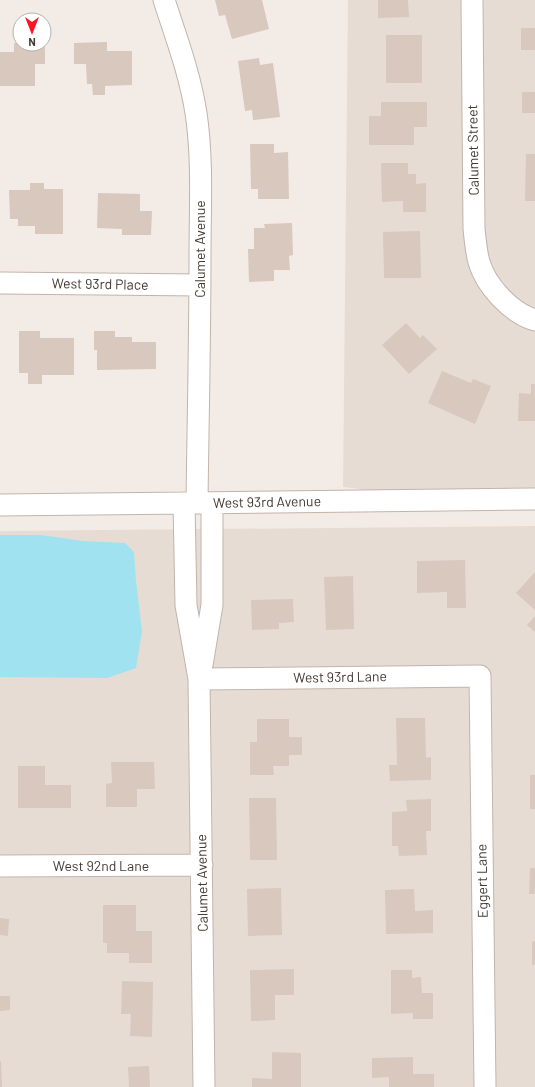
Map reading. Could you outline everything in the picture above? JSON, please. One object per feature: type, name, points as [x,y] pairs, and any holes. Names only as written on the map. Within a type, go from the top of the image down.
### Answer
[{"type":"street","name":"Calumet Avenue","points":[[164,0],[188,76],[198,131],[200,169],[198,503],[186,605],[200,679]]},
{"type":"street","name":"Calumet Street","points":[[472,0],[475,233],[479,262],[488,281],[497,294],[527,318],[535,320]]},
{"type":"street","name":"West 93rd Place","points":[[0,283],[200,285]]},
{"type":"street","name":"West 93rd Avenue","points":[[0,505],[535,499]]},
{"type":"street","name":"Calumet Avenue","points":[[198,503],[212,605],[200,679],[204,1087]]},
{"type":"street","name":"West 93rd Lane","points":[[200,679],[480,676]]},
{"type":"street","name":"Eggert Lane","points":[[480,676],[484,1087]]},
{"type":"street","name":"West 92nd Lane","points":[[0,866],[202,865]]},
{"type":"shaded area","points":[[348,0],[535,0],[535,488],[368,490],[343,487]]},
{"type":"shaded area","points":[[535,526],[535,1087],[0,1087],[0,531]]},
{"type":"water","points":[[0,535],[41,535],[83,541],[125,543],[134,552],[142,631],[136,668],[107,678],[0,677]]},
{"type":"building","points":[[215,0],[262,0],[269,29],[232,39],[225,15],[219,16]]},
{"type":"building","points":[[378,0],[408,0],[409,17],[378,18]]},
{"type":"building","points":[[521,28],[535,28],[535,50],[521,50]]},
{"type":"building","points":[[386,35],[422,35],[422,83],[386,83]]},
{"type":"building","points":[[107,42],[107,51],[132,51],[132,85],[105,86],[105,95],[93,95],[92,84],[87,84],[86,64],[74,64],[74,43]]},
{"type":"building","points":[[0,52],[45,52],[45,64],[35,64],[35,86],[0,86]]},
{"type":"building","points":[[259,58],[260,65],[273,63],[280,117],[253,120],[252,110],[245,111],[238,61]]},
{"type":"building","points":[[522,92],[535,92],[535,113],[522,113]]},
{"type":"building","points":[[381,102],[427,102],[427,127],[414,127],[414,145],[369,145],[369,116],[381,116]]},
{"type":"building","points":[[250,144],[274,144],[274,153],[288,152],[289,199],[258,199],[258,189],[251,189]]},
{"type":"building","points":[[526,154],[535,154],[535,201],[525,201]]},
{"type":"building","points":[[381,163],[408,163],[408,174],[416,174],[416,184],[426,183],[426,212],[403,212],[403,201],[382,202]]},
{"type":"building","points":[[30,183],[44,183],[44,189],[63,189],[63,234],[35,234],[35,226],[18,226],[18,219],[10,219],[9,190],[30,190]]},
{"type":"building","points":[[98,193],[140,194],[140,211],[152,211],[151,235],[122,235],[122,229],[97,228]]},
{"type":"building","points":[[292,223],[293,255],[289,256],[290,270],[274,270],[274,281],[249,282],[248,249],[254,249],[254,228],[265,228],[264,224]]},
{"type":"building","points":[[420,231],[421,278],[384,278],[383,232]]},
{"type":"building","points":[[406,323],[420,338],[423,335],[437,349],[409,374],[382,345]]},
{"type":"building","points":[[19,331],[40,331],[40,338],[74,338],[74,375],[42,375],[42,384],[28,384],[28,373],[19,373]]},
{"type":"building","points":[[94,331],[115,331],[115,337],[132,337],[132,342],[156,342],[156,369],[97,370],[97,350],[94,350]]},
{"type":"building","points":[[442,371],[471,383],[473,379],[491,386],[475,424],[428,403]]},
{"type":"building","points":[[531,384],[535,384],[535,421],[518,421],[519,393],[531,394]]},
{"type":"building","points":[[465,560],[466,608],[447,608],[447,592],[417,593],[417,561]]},
{"type":"building","points":[[535,572],[535,610],[516,593]]},
{"type":"building","points":[[353,576],[354,629],[326,630],[324,577]]},
{"type":"building","points":[[293,599],[294,622],[279,623],[279,629],[252,630],[251,600]]},
{"type":"building","points":[[535,616],[535,632],[527,625]]},
{"type":"building","points":[[396,718],[425,718],[426,758],[431,757],[431,780],[390,781],[389,765],[397,765]]},
{"type":"building","points":[[257,719],[289,719],[289,737],[302,737],[302,755],[289,755],[289,766],[273,766],[274,775],[250,775],[250,742],[257,742]]},
{"type":"building","points":[[111,762],[154,762],[155,789],[137,789],[137,807],[106,807],[106,784],[112,783]]},
{"type":"building","points":[[18,766],[45,766],[45,785],[71,785],[71,808],[18,808]]},
{"type":"building","points":[[530,775],[535,775],[535,809],[530,809]]},
{"type":"building","points":[[249,798],[276,798],[277,860],[250,860]]},
{"type":"building","points":[[431,799],[431,831],[426,831],[427,855],[399,856],[398,846],[392,846],[392,812],[407,811],[406,800]]},
{"type":"building","points":[[530,868],[535,868],[535,894],[529,894]]},
{"type":"building","points":[[281,888],[282,935],[248,936],[247,889]]},
{"type":"building","points":[[414,889],[415,911],[433,910],[433,933],[386,934],[385,890]]},
{"type":"building","points":[[103,905],[136,905],[136,931],[152,931],[152,963],[129,963],[129,953],[107,953],[107,943],[103,943]]},
{"type":"building","points":[[0,918],[9,919],[8,936],[0,935]]},
{"type":"building","points":[[535,941],[535,965],[532,965],[532,942]]},
{"type":"building","points":[[294,969],[294,995],[275,995],[275,1020],[251,1021],[250,970]]},
{"type":"building","points":[[391,970],[412,970],[412,978],[421,977],[422,993],[433,993],[433,1019],[413,1019],[413,1013],[391,1014]]},
{"type":"building","points":[[122,981],[153,982],[152,1037],[130,1036],[131,1014],[121,1014]]},
{"type":"building","points":[[0,996],[10,996],[10,1010],[0,1011]]},
{"type":"building","points":[[272,1052],[301,1053],[301,1087],[252,1087],[252,1078],[272,1079]]},
{"type":"building","points":[[413,1057],[413,1074],[434,1074],[434,1087],[389,1087],[389,1077],[372,1078],[372,1058]]},
{"type":"building","points":[[1,1061],[2,1087],[0,1087]]},
{"type":"building","points":[[149,1066],[150,1087],[129,1087],[128,1067]]}]
